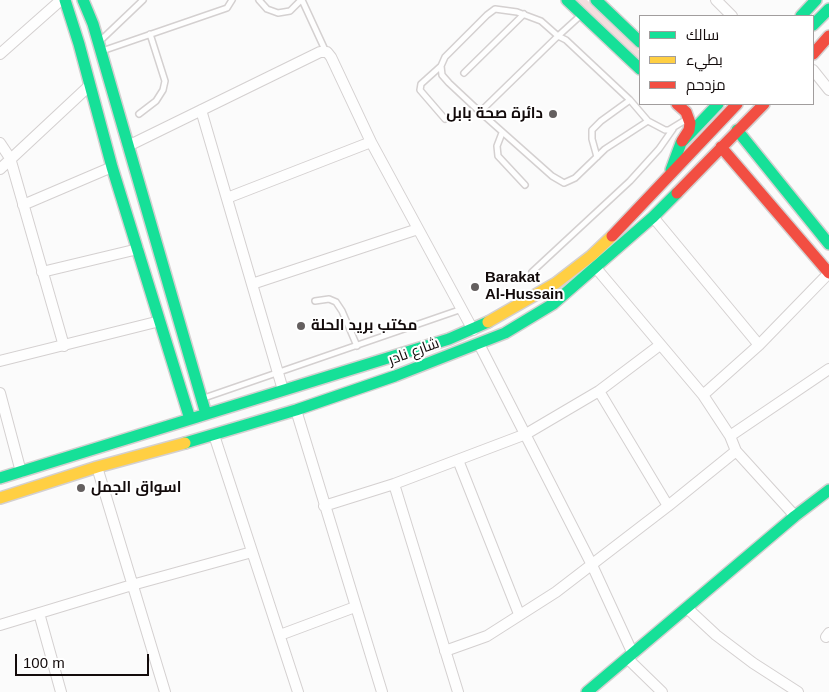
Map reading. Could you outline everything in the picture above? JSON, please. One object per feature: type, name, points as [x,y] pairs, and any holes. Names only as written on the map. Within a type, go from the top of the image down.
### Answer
[{"type":"main road","points":[[63,0],[79,44],[112,167],[190,419]]},
{"type":"main road","points":[[83,0],[127,141],[206,414]]},
{"type":"main road","points":[[567,0],[639,68]]},
{"type":"main road","points":[[596,0],[639,41]]},
{"type":"main road","points":[[802,15],[816,0]]},
{"type":"main road","points":[[814,24],[829,9]]},
{"type":"main road","points":[[814,53],[829,36]]},
{"type":"main road","points":[[662,183],[671,171],[681,143],[689,130],[689,117],[679,105]]},
{"type":"main road","points":[[681,143],[717,105]]},
{"type":"main road","name":"شارع نادر","points":[[0,478],[473,330],[510,311],[569,274],[612,236],[736,105]]},
{"type":"main road","name":"شارع نادر","points":[[0,498],[296,410],[395,376],[479,344],[530,319],[553,304],[653,217],[763,105]]},
{"type":"main road","points":[[98,117],[107,122],[113,121],[119,115]]},
{"type":"main road","points":[[738,130],[829,244]]},
{"type":"main road","points":[[105,140],[107,136],[114,132],[119,132],[127,141]]},
{"type":"main road","points":[[721,147],[829,273]]},
{"type":"main road","points":[[390,357],[389,370],[395,376]]},
{"type":"main road","points":[[357,367],[362,374],[363,386]]},
{"type":"main road","points":[[184,398],[193,400],[201,397]]},
{"type":"main road","points":[[587,692],[795,516],[829,490]]},
{"type":"street","points":[[0,54],[63,0]]},
{"type":"street","points":[[716,0],[731,15]]},
{"type":"street","points":[[127,141],[201,110],[320,52],[327,52],[371,142],[473,330]]},
{"type":"street","points":[[814,71],[829,90]]},
{"type":"street","points":[[0,169],[89,86]]},
{"type":"street","points":[[201,110],[283,390]]},
{"type":"street","points":[[227,198],[371,142]]},
{"type":"street","points":[[0,143],[10,158],[64,346]]},
{"type":"street","points":[[23,205],[112,167]]},
{"type":"street","points":[[653,217],[759,345]]},
{"type":"street","points":[[252,284],[418,229]]},
{"type":"street","points":[[42,272],[138,249]]},
{"type":"street","points":[[596,268],[703,395],[730,436],[736,451],[795,516]]},
{"type":"street","points":[[703,395],[759,345],[829,273]]},
{"type":"street","points":[[0,361],[160,322]]},
{"type":"street","points":[[479,344],[592,566],[630,656],[662,692]]},
{"type":"street","points":[[324,506],[394,484],[526,434],[599,391],[660,345]]},
{"type":"street","points":[[730,436],[829,369]]},
{"type":"street","points":[[599,391],[668,506]]},
{"type":"street","points":[[0,393],[21,472]]},
{"type":"street","points":[[296,410],[382,692]]},
{"type":"street","points":[[214,435],[298,692]]},
{"type":"street","points":[[445,650],[487,636],[556,592],[592,566],[736,451]]},
{"type":"street","points":[[458,460],[519,614]]},
{"type":"street","points":[[97,468],[165,692]]},
{"type":"street","points":[[394,484],[458,692]]},
{"type":"street","points":[[0,625],[132,585],[252,552]]},
{"type":"street","points":[[280,635],[355,607]]},
{"type":"street","points":[[687,608],[716,635],[746,658],[798,692]]},
{"type":"street","points":[[39,613],[61,692]]},
{"type":"lane","points":[[99,47],[143,0]]},
{"type":"lane","points":[[99,47],[150,34],[227,8],[232,0]]},
{"type":"lane","points":[[259,0],[267,9],[278,14],[290,11],[302,0],[327,52]]},
{"type":"lane","points":[[444,119],[420,90],[421,84],[441,66],[445,57],[495,9],[503,9],[541,20],[558,36],[566,40],[630,100],[648,121],[665,130],[674,129]]},
{"type":"lane","points":[[464,73],[524,14]]},
{"type":"lane","points":[[480,112],[582,14]]},
{"type":"lane","points":[[139,114],[156,101],[163,90],[165,82],[150,34]]},
{"type":"lane","points":[[441,66],[442,75],[449,83],[502,133],[552,176],[564,183],[575,178],[597,157],[635,128],[648,121]]},
{"type":"lane","points":[[597,157],[592,139],[592,130],[630,100]]},
{"type":"lane","points":[[532,272],[630,181],[674,129],[689,117]]},
{"type":"lane","points":[[502,133],[497,146],[498,156],[525,185]]},
{"type":"lane","points":[[315,301],[329,299],[336,302],[342,311],[357,346]]},
{"type":"lane","points":[[201,397],[357,346],[462,309]]},
{"type":"shaded area","points":[[573,0],[587,0],[639,50],[639,64]]},
{"type":"traffic: fast","points":[[65,0],[79,44],[112,167],[190,419]]},
{"type":"traffic: fast","points":[[83,0],[93,24],[206,414]]},
{"type":"traffic: fast","points":[[567,0],[639,68]]},
{"type":"traffic: fast","points":[[596,0],[639,41]]},
{"type":"traffic: fast","points":[[802,15],[816,0]]},
{"type":"traffic: fast","points":[[814,24],[829,9]]},
{"type":"traffic: fast","points":[[671,170],[681,143],[717,105]]},
{"type":"traffic: fast","points":[[737,130],[829,244]]},
{"type":"traffic: fast","points":[[185,443],[296,410],[395,376],[505,333],[553,304],[653,217],[677,193]]},
{"type":"traffic: fast","points":[[0,478],[449,339],[488,322]]},
{"type":"traffic: fast","points":[[587,692],[795,516],[829,490]]},
{"type":"traffic: slow","points":[[488,322],[556,283],[591,256],[612,236]]},
{"type":"traffic: slow","points":[[0,498],[97,467],[185,443]]},
{"type":"traffic: jam","points":[[814,53],[829,36]]},
{"type":"traffic: jam","points":[[678,105],[686,112],[690,123],[689,130],[682,141]]},
{"type":"traffic: jam","points":[[612,236],[736,105]]},
{"type":"traffic: jam","points":[[677,193],[763,105]]},
{"type":"traffic: jam","points":[[721,147],[829,273]]},
{"type":"place","name":"دائرة صحة بابل","points":[[553,114]]},
{"type":"place","name":"Barakat Al-Hussain","points":[[475,287]]},
{"type":"place","name":"مكتب بريد الحلة","points":[[301,326]]},
{"type":"place","name":"اسواق الجمل","points":[[81,488]]}]
